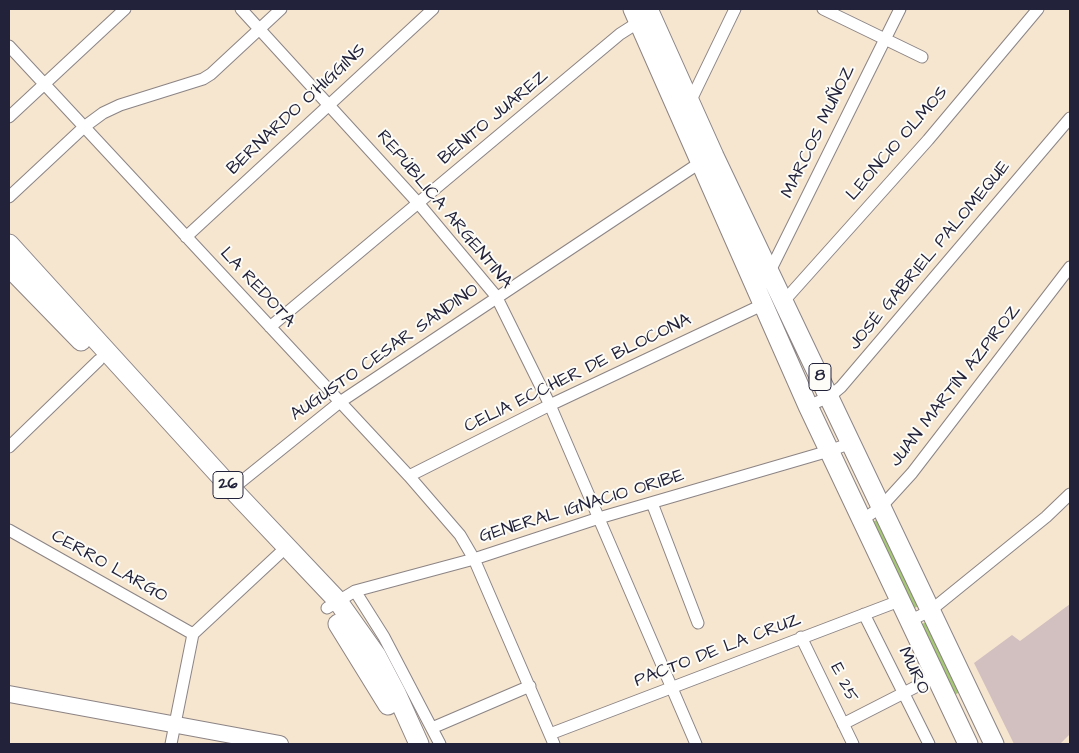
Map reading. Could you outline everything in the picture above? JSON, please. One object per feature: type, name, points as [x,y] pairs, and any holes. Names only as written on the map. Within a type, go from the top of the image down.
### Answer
[{"type":"main road","name":"8","points":[[643,14],[690,102],[707,159],[770,271],[994,744]]},
{"type":"main road","name":"8","points":[[643,14],[707,159],[762,305],[899,601],[968,744]]},
{"type":"main road","name":"26","points":[[9,244],[232,489],[376,655],[419,744]]},
{"type":"main road","name":"26","points":[[9,267],[99,360],[279,554],[332,604],[384,697],[407,744]]},
{"type":"street","points":[[9,117],[125,9]]},
{"type":"street","name":"REPÚBLICA ARGENTINA","points":[[241,9],[330,104],[419,204],[496,296],[550,405],[696,744]]},
{"type":"street","points":[[9,197],[84,127],[103,113],[120,105],[202,79],[211,74],[281,9]]},
{"type":"street","name":"BERNARDO O´HIGGINS","points":[[186,236],[433,9]]},
{"type":"street","points":[[690,102],[736,9]]},
{"type":"street","points":[[823,9],[922,56]]},
{"type":"street","name":"MARCOS MUÑOZ","points":[[770,271],[900,9]]},
{"type":"street","name":"LEONCIO OLMOS","points":[[784,301],[928,140],[1038,9]]},
{"type":"street","name":"BENITO JUAREZ","points":[[270,327],[419,204],[643,14]]},
{"type":"street","name":"LA REDOTA","points":[[9,46],[409,476],[460,535],[474,559],[552,739]]},
{"type":"street","name":"JOSÉ GABRIEL PALOMEQUE","points":[[808,406],[829,397],[841,387],[1070,118]]},
{"type":"street","name":"AUGUSTO CESAR SANDINO","points":[[232,489],[340,402],[496,296],[707,159]]},
{"type":"street","name":"JUAN MARTÍN AZPIROZ","points":[[862,520],[881,507],[912,473],[1070,267]]},
{"type":"street","name":"CELIA ECCHER DE BLOCONA","points":[[409,476],[550,405],[762,305]]},
{"type":"street","points":[[9,447],[99,360]]},
{"type":"street","name":"GENERAL IGNACIO ORIBE","points":[[332,604],[355,591],[474,559],[599,518],[830,451],[851,443]]},
{"type":"street","points":[[909,621],[930,610],[1046,517],[1070,494]]},
{"type":"street","points":[[652,502],[698,623]]},
{"type":"street","name":"CERRO LARGO","points":[[9,530],[193,634]]},
{"type":"street","points":[[171,744],[193,634],[279,554]]},
{"type":"street","points":[[355,591],[384,637],[440,744]]},
{"type":"street","name":"PACTO DE LA CRUZ","points":[[552,739],[671,687],[899,601]]},
{"type":"street","name":"MURO","points":[[864,614],[929,744]]},
{"type":"street","name":"E 25","points":[[801,637],[853,744]]},
{"type":"street","points":[[843,724],[935,677]]},
{"type":"street","points":[[432,728],[530,686]]},
{"type":"street","points":[[9,694],[280,744]]},
{"type":"street","points":[[951,710],[972,700]]},
{"type":"shaded area","points":[[1070,604],[1070,734],[1060,744],[1014,744],[974,663],[1012,635],[1020,641]]},
{"type":"green space","points":[[879,519],[920,605],[913,609],[872,522]]},
{"type":"green space","points":[[928,621],[962,691],[954,695],[920,625]]}]
